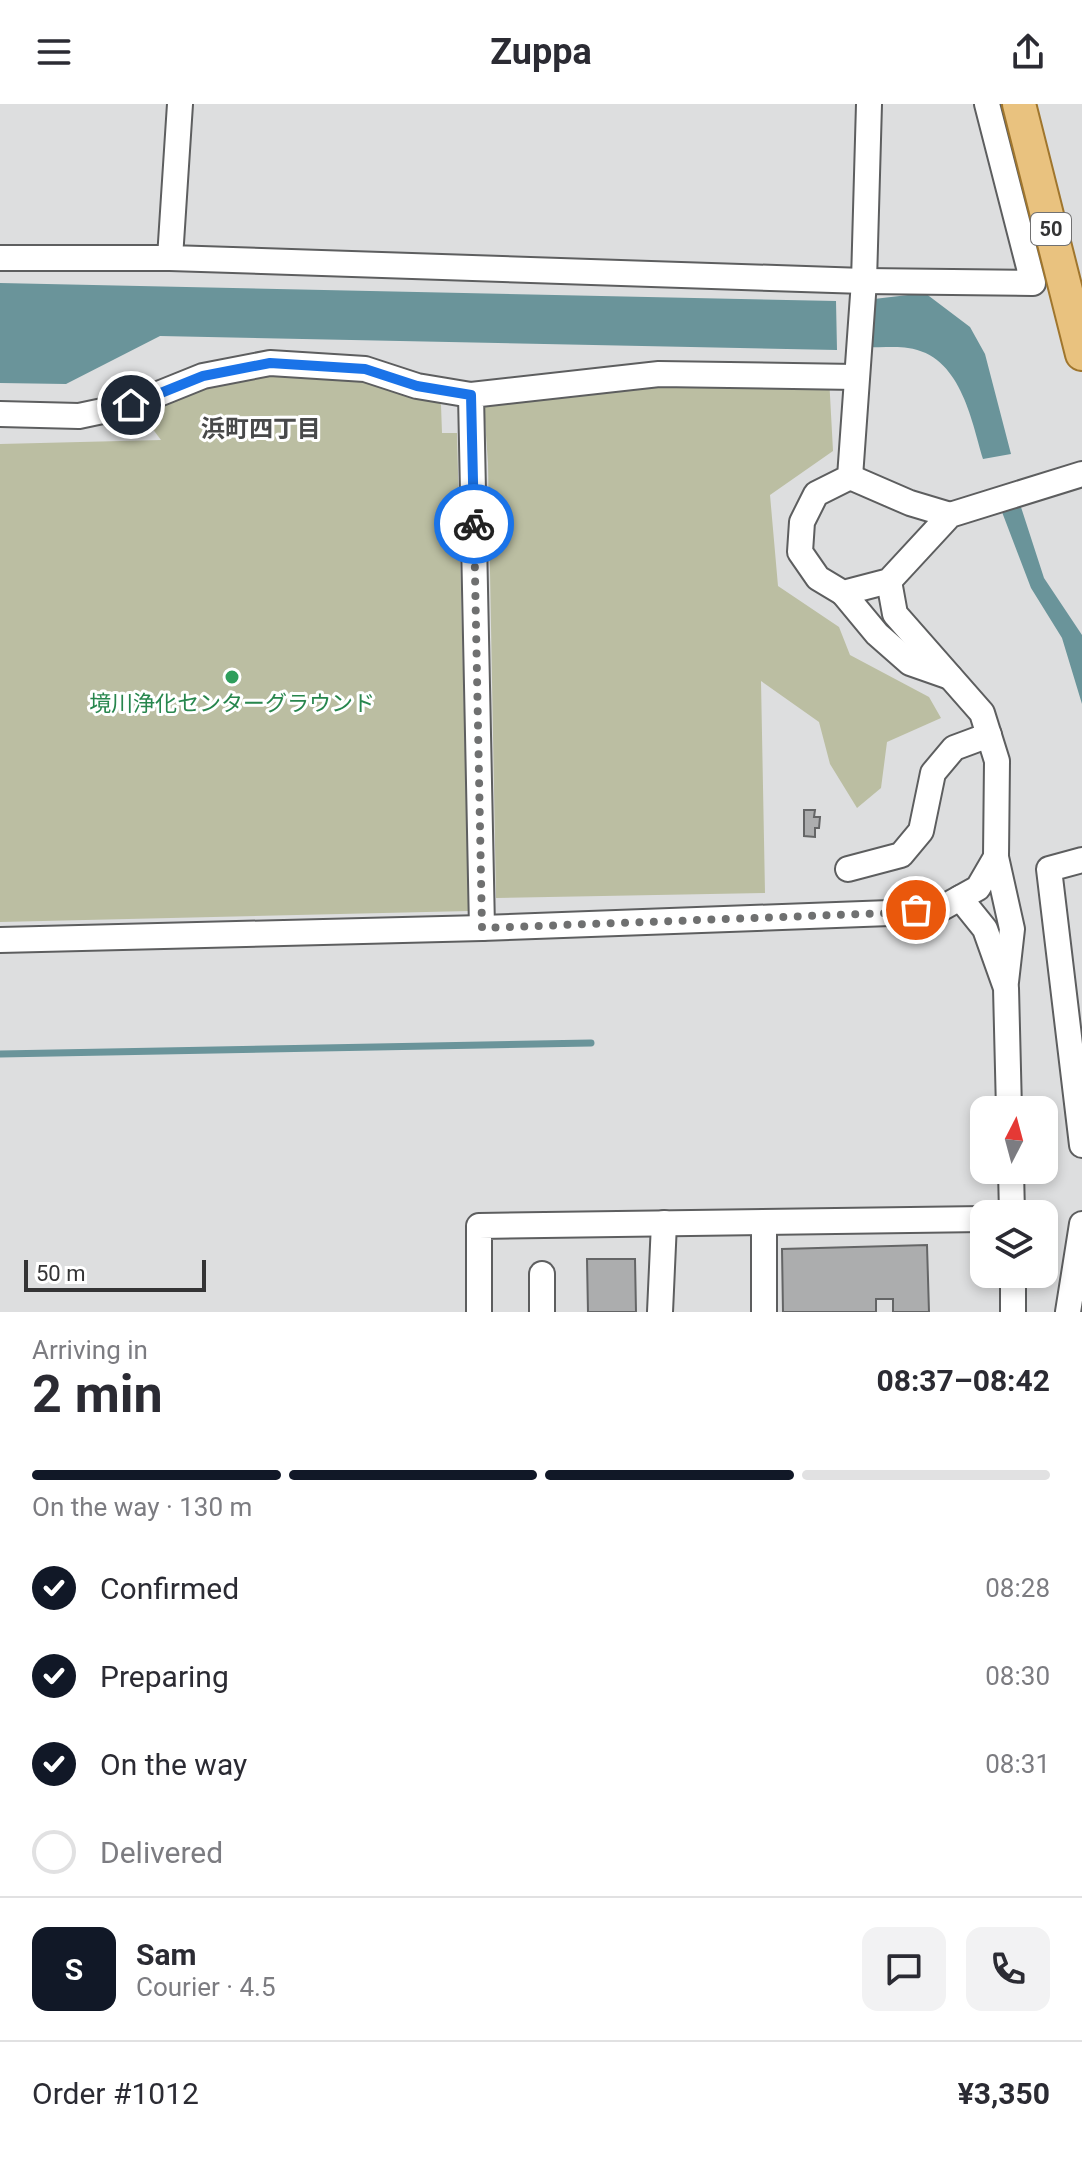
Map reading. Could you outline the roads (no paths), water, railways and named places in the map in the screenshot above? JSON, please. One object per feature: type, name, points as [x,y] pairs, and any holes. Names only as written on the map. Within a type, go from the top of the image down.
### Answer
[{"type":"main road","name":"50","points":[[1019,104],[1082,354]]},
{"type":"street","points":[[170,258],[180,104]]},
{"type":"street","points":[[850,477],[864,281],[869,104]]},
{"type":"street","points":[[0,258],[170,258],[864,281],[1033,283],[987,104]]},
{"type":"street","points":[[0,414],[79,416],[131,405],[203,376],[270,363],[365,369],[417,386],[471,395],[659,374],[856,377]]},
{"type":"street","points":[[471,395],[482,928]]},
{"type":"street","points":[[843,593],[889,581],[950,515],[1082,474]]},
{"type":"street","points":[[950,515],[910,503],[850,477],[816,494],[802,522],[800,552],[818,578],[843,593],[877,634],[910,663],[953,678]]},
{"type":"street","points":[[889,581],[895,614],[982,713],[997,761],[996,857],[1012,929],[1006,988],[1009,1096]]},
{"type":"street","points":[[848,869],[901,855],[921,831],[933,773],[954,748],[989,735]]},
{"type":"street","points":[[0,940],[482,928],[890,913],[942,908],[978,888],[996,857]]},
{"type":"street","points":[[1082,860],[1049,869],[1082,1145]]},
{"type":"street","points":[[960,898],[985,929],[1006,988]]},
{"type":"street","points":[[479,1312],[479,1226],[970,1219]]},
{"type":"street","points":[[764,1222],[764,1312]]},
{"type":"street","points":[[660,1312],[664,1223]]},
{"type":"street","points":[[1068,1312],[1082,1224]]},
{"type":"street","points":[[542,1274],[542,1312]]},
{"type":"street","points":[[1013,1288],[1013,1312]]},
{"type":"water","points":[[0,283],[836,301],[837,350],[160,336],[66,384],[0,383]]},
{"type":"water","points":[[925,293],[970,327],[985,354],[1011,454],[983,459],[968,408],[951,375],[940,363],[926,353],[908,348],[870,347],[874,299]]},
{"type":"water","points":[[1020,504],[1044,578],[1082,635],[1082,704],[1062,638],[1031,588],[1002,512]]},
{"type":"waterway","points":[[0,1054],[591,1043]]},
{"type":"place","name":"境川浄化センターグラウンド","points":[[232,677]]},
{"type":"district","name":"浜町四丁目","points":[[261,429]]}]
